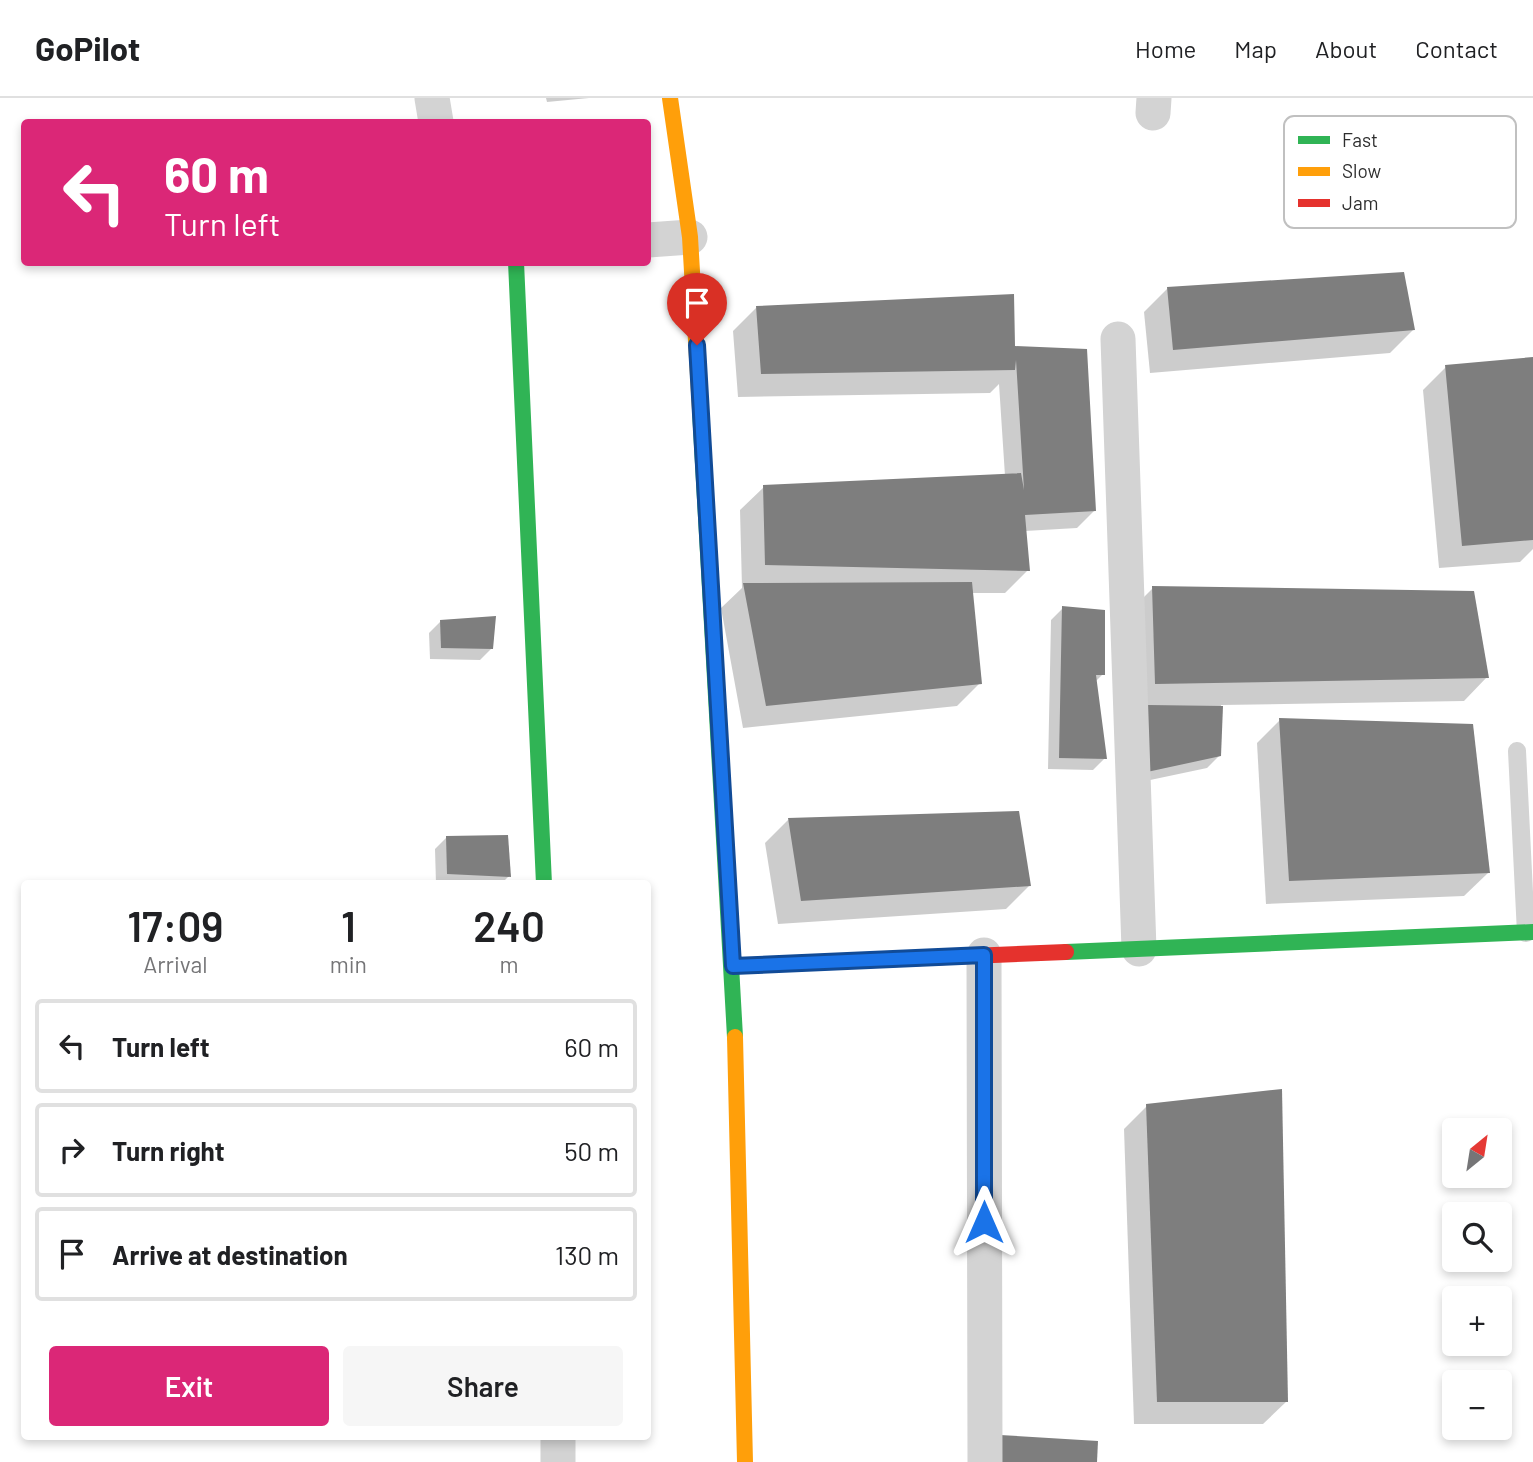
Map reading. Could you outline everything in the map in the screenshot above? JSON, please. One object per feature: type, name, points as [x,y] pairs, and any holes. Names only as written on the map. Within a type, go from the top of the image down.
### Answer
[{"type":"street","points":[[432,98],[436,119]]},
{"type":"street","points":[[670,98],[690,237],[733,966],[745,1462]]},
{"type":"street","points":[[651,240],[690,237]]},
{"type":"street","points":[[514,266],[544,880]]},
{"type":"street","points":[[1118,339],[1139,949]]},
{"type":"street","points":[[733,966],[1530,933]]},
{"type":"street","points":[[984,955],[985,1462]]},
{"type":"street","points":[[558,1440],[558,1462]]},
{"type":"lane","points":[[1517,751],[1530,933]]},
{"type":"building","points":[[1404,272],[1415,330],[1173,350],[1167,287]]},
{"type":"building","points":[[1014,294],[1015,346],[1087,349],[1096,511],[1025,515],[1030,571],[765,565],[763,485],[1021,473],[1024,490],[1016,360],[1015,370],[761,374],[756,306]]},
{"type":"building","points":[[1533,357],[1533,540],[1462,546],[1445,365]]},
{"type":"building","points":[[972,582],[982,684],[766,706],[743,583]]},
{"type":"building","points":[[1152,586],[1474,591],[1489,678],[1155,684]]},
{"type":"building","points":[[1062,606],[1105,610],[1105,675],[1096,675],[1107,759],[1059,758]]},
{"type":"building","points":[[496,616],[493,649],[441,648],[440,620]]},
{"type":"building","points":[[1148,705],[1223,706],[1221,756],[1147,772]]},
{"type":"building","points":[[1279,718],[1473,724],[1490,873],[1289,881]]},
{"type":"building","points":[[1019,811],[1031,886],[801,901],[788,818]]},
{"type":"building","points":[[508,835],[511,877],[447,874],[446,836]]},
{"type":"building","points":[[1282,1089],[1288,1402],[1157,1402],[1146,1104]]},
{"type":"building","points":[[1000,1435],[1098,1441],[1097,1462],[999,1462]]},
{"type":"traffic: fast","points":[[516,266],[544,880]]},
{"type":"traffic: fast","points":[[700,410],[735,1037]]},
{"type":"traffic: fast","points":[[1066,952],[1533,932]]},
{"type":"traffic: slow","points":[[670,98],[690,237],[700,410]]},
{"type":"traffic: slow","points":[[735,1037],[745,1462]]},
{"type":"traffic: jam","points":[[733,966],[1066,952]]},
{"type":"route","points":[[697,345],[733,966],[984,955],[984,1222]]}]
